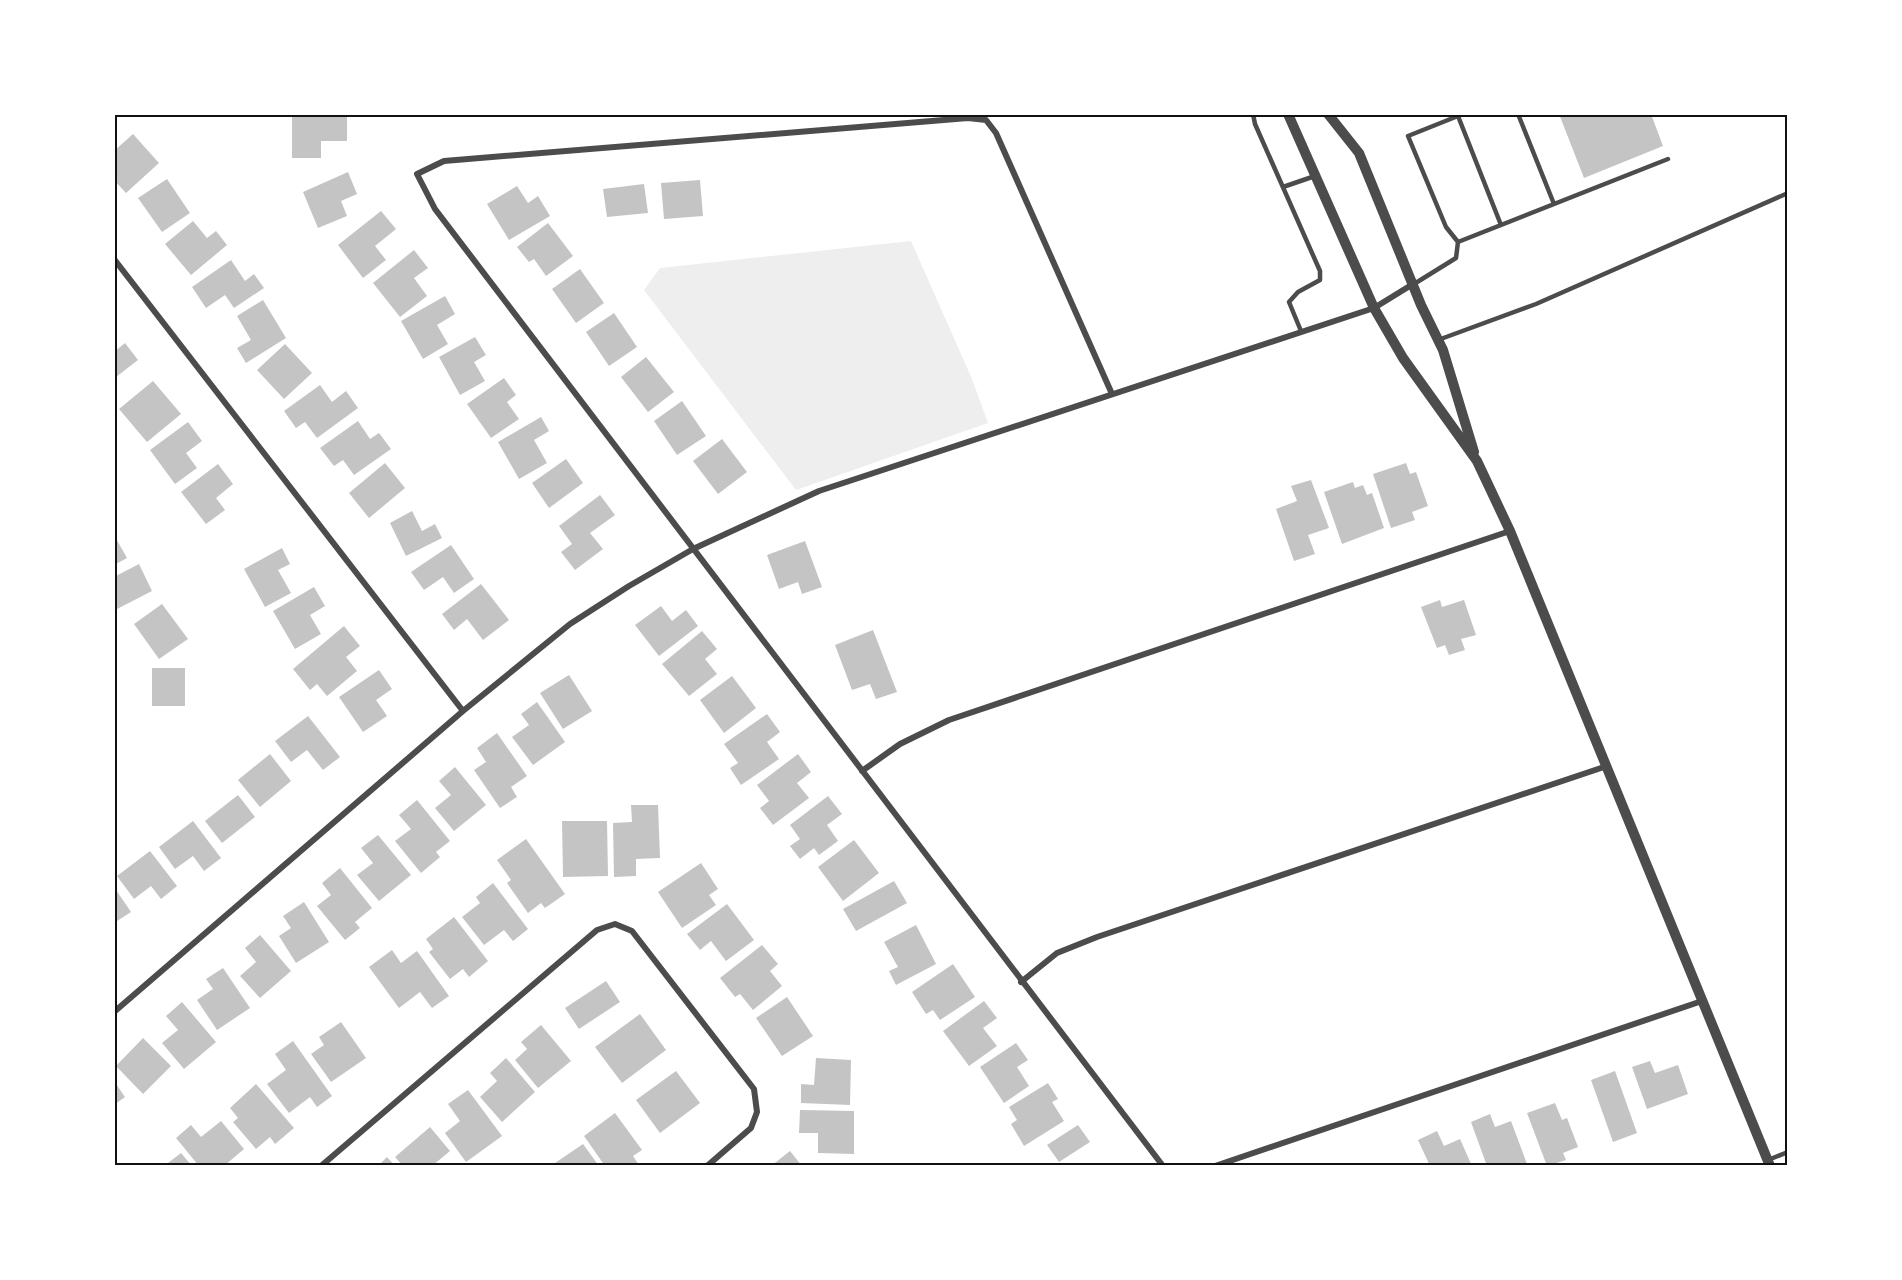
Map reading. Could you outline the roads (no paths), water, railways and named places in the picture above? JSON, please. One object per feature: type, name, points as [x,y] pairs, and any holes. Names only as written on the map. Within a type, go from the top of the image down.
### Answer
[{"type":"street","points":[[1288,114],[1374,308],[1403,358],[1477,461]]},
{"type":"street","points":[[1328,114],[1359,153],[1421,305],[1438,340],[1461,403],[1477,461],[1510,531],[1769,1163]]},
{"type":"street","points":[[1112,393],[996,133],[986,120],[968,118],[444,161],[417,174],[435,209],[1162,1166]]},
{"type":"street","points":[[114,259],[463,711]]},
{"type":"street","points":[[114,1012],[463,711],[570,624],[628,586],[693,549],[819,492],[1374,308],[1414,284]]},
{"type":"street","points":[[862,771],[900,744],[949,720],[1510,531]]},
{"type":"street","points":[[1021,982],[1057,953],[1097,937],[1607,766]]},
{"type":"street","points":[[321,1166],[597,930],[615,924],[632,931],[754,1089],[757,1112],[751,1128],[707,1166]]},
{"type":"street","points":[[1215,1166],[1702,1001]]},
{"type":"lane","points":[[1253,114],[1255,124],[1320,270],[1320,280],[1298,292],[1289,302],[1301,332]]},
{"type":"lane","points":[[1518,114],[1554,204]]},
{"type":"lane","points":[[1414,284],[1456,258],[1458,242],[1446,227],[1408,136],[1461,115],[1501,225]]},
{"type":"lane","points":[[1458,242],[1668,159]]},
{"type":"lane","points":[[1283,187],[1316,175]]},
{"type":"lane","points":[[1438,340],[1536,304],[1788,193]]},
{"type":"lane","points":[[1769,1163],[1788,1152]]}]
